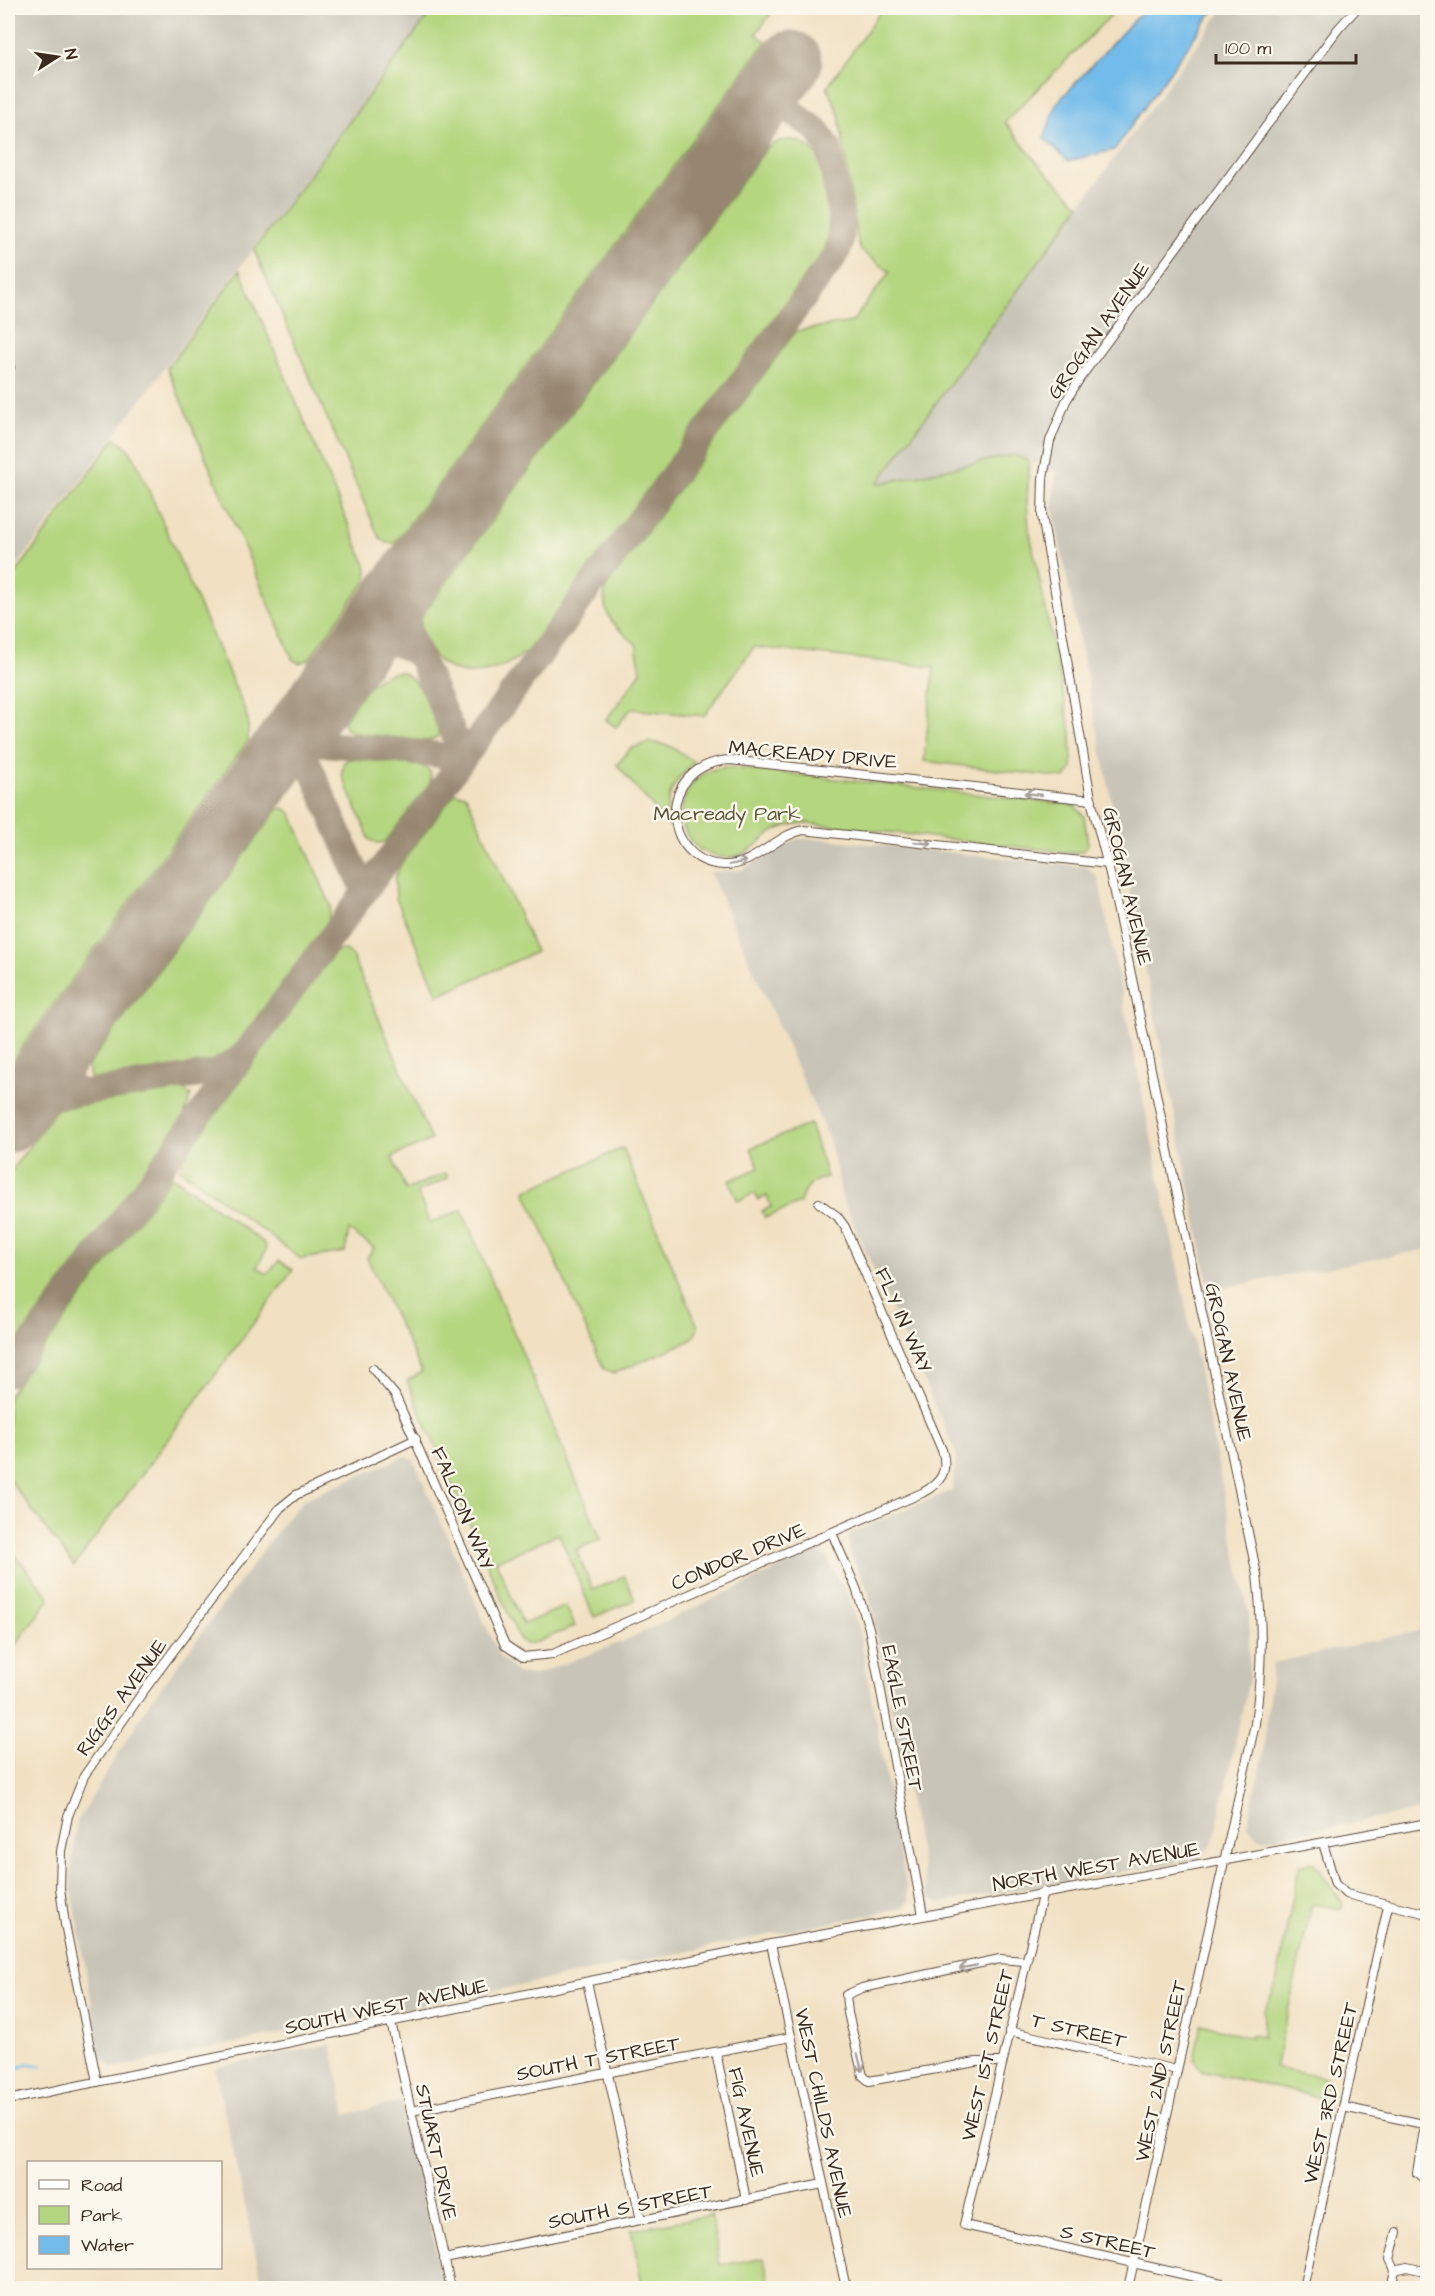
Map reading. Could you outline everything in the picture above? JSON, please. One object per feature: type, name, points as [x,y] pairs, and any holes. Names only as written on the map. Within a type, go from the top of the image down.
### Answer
[{"type":"street","name":"GROGAN AVENUE","points":[[1223,1860],[1255,1724],[1262,1670],[1261,1610],[1257,1575],[1108,864],[1092,800],[1044,534],[1043,478],[1050,441],[1066,401],[1080,378],[1331,37],[1357,8]]},
{"type":"street","name":"MACREADY DRIVE","points":[[1092,800],[730,760],[706,765],[686,779],[675,801],[675,817],[679,833],[690,850],[706,861],[718,864],[744,862],[783,836],[803,830],[1108,864]]},
{"type":"street","name":"FLY IN WAY","points":[[819,1203],[837,1216],[845,1227],[945,1459]]},
{"type":"street","name":"FALCON WAY","points":[[373,1369],[396,1395],[505,1645],[523,1657]]},
{"type":"street","name":"RIGGS AVENUE","points":[[97,2082],[65,1924],[60,1888],[61,1851],[68,1816],[84,1776],[145,1689],[280,1508],[296,1495],[416,1439]]},
{"type":"street","name":"CONDOR DRIVE","points":[[523,1657],[553,1654],[936,1486],[943,1476],[945,1459]]},
{"type":"street","name":"EAGLE STREET","points":[[832,1533],[856,1588],[869,1628],[923,1915]]},
{"type":"street","name":"NORTH WEST AVENUE","points":[[771,1944],[1043,1892],[1428,1823]]},
{"type":"street","points":[[1323,1843],[1335,1884],[1346,1894],[1428,1914]]},
{"type":"street","name":"WEST 2ND STREET","points":[[1128,2289],[1223,1860]]},
{"type":"street","name":"WEST 1ST STREET","points":[[964,2225],[1043,1892]]},
{"type":"street","name":"WEST 3RD STREET","points":[[1303,2289],[1389,1906]]},
{"type":"street","name":"SOUTH WEST AVENUE","points":[[8,2100],[771,1944]]},
{"type":"street","name":"WEST CHILDS AVENUE","points":[[771,1944],[846,2289]]},
{"type":"street","points":[[1002,2062],[976,2062],[869,2080],[863,2076],[846,1995],[862,1988],[1000,1959],[1025,1961]]},
{"type":"street","points":[[587,1982],[641,2220]]},
{"type":"street","name":"STUART DRIVE","points":[[392,2022],[451,2289]]},
{"type":"street","name":"T STREET","points":[[1009,2031],[1177,2070]]},
{"type":"street","name":"SOUTH T STREET","points":[[411,2111],[791,2037]]},
{"type":"street","name":"FIG AVENUE","points":[[716,2052],[746,2199]]},
{"type":"street","points":[[1343,2107],[1426,2124],[1417,2173],[1428,2182]]},
{"type":"street","name":"SOUTH S STREET","points":[[444,2259],[823,2184]]},
{"type":"street","name":"S STREET","points":[[964,2225],[1244,2289]]},
{"type":"street","points":[[1391,2289],[1395,2270],[1390,2259],[1397,2232]]},
{"type":"street","points":[[1395,2270],[1407,2267],[1428,2272]]},
{"type":"shaded area","points":[[8,8],[433,8],[8,578]]},
{"type":"shaded area","points":[[1224,8],[1427,8],[1427,1249],[1210,1290],[1053,509],[1056,471],[1013,455],[877,484]]},
{"type":"shaded area","points":[[797,839],[824,839],[1087,867],[1098,878],[1249,1616],[1249,1679],[1213,1844],[1198,1859],[939,1903],[928,1896],[869,1592],[850,1554],[848,1534],[952,1490],[957,1455],[843,1200],[830,1142],[710,872],[742,870]]},
{"type":"shaded area","points":[[406,1456],[414,1461],[499,1656],[517,1673],[534,1675],[622,1642],[818,1550],[826,1556],[848,1596],[858,1626],[909,1901],[902,1908],[112,2068],[101,2056],[70,1877],[77,1822],[146,1708],[287,1518],[305,1499]]},
{"type":"shaded area","points":[[1427,1629],[1427,1809],[1260,1840],[1247,1825],[1262,1762],[1273,1663]]},
{"type":"shaded area","points":[[331,2044],[346,2115],[402,2101],[444,2288],[263,2288],[215,2068]]},
{"type":"green space","points":[[434,8],[775,8],[756,34],[766,41],[395,543],[387,543],[379,537],[254,250]]},
{"type":"green space","points":[[883,8],[1118,8],[1005,122],[1039,165],[1080,205],[877,484],[1013,455],[1029,461],[1027,502],[1029,529],[1071,732],[1072,768],[1065,778],[924,761],[934,667],[754,647],[704,716],[631,709],[616,727],[606,720],[641,672],[636,644],[616,627],[608,614],[604,599],[605,589],[796,331],[852,322],[890,272],[861,251],[858,243],[839,114],[827,87]]},
{"type":"green space","points":[[792,140],[810,148],[816,154],[821,167],[827,192],[829,218],[824,251],[528,650],[505,665],[478,673],[452,669],[440,662],[424,639],[421,617],[767,148],[779,141]]},
{"type":"green space","points":[[240,270],[367,568],[366,581],[308,660],[299,663],[293,660],[167,368]]},
{"type":"green space","points":[[115,438],[127,447],[135,459],[244,708],[248,720],[248,741],[8,1066],[8,584]]},
{"type":"green space","points":[[401,672],[415,682],[427,700],[436,719],[438,737],[428,741],[354,733],[346,729],[343,722],[367,689],[382,677]]},
{"type":"green space","points":[[650,742],[670,746],[694,762],[672,790],[668,807],[669,826],[617,765],[630,749]]},
{"type":"green space","points":[[352,758],[423,766],[431,772],[430,783],[385,842],[377,843],[370,840],[342,775],[343,763]]},
{"type":"green space","name":"Macready Park","points":[[727,767],[1074,805],[1084,816],[1088,844],[1083,851],[1074,853],[806,823],[779,829],[738,856],[723,857],[704,852],[691,841],[684,827],[682,812],[685,796],[694,782],[708,772]]},
{"type":"green space","points":[[455,793],[466,795],[536,952],[438,995],[396,898],[395,878],[401,864]]},
{"type":"green space","points":[[284,808],[291,813],[331,906],[328,922],[237,1044],[212,1063],[103,1079],[90,1078],[88,1066],[278,809]]},
{"type":"green space","points":[[346,950],[352,956],[431,1140],[392,1157],[406,1190],[446,1173],[448,1178],[417,1192],[430,1223],[462,1210],[601,1539],[576,1550],[593,1590],[624,1576],[635,1600],[594,1617],[559,1534],[496,1561],[523,1624],[566,1606],[575,1626],[537,1642],[525,1644],[519,1638],[407,1381],[422,1372],[367,1258],[374,1248],[349,1230],[345,1252],[301,1259],[180,1169],[184,1157],[335,952]]},
{"type":"green space","points":[[182,1089],[191,1095],[184,1116],[8,1355],[8,1175],[57,1109]]},
{"type":"green space","points":[[810,1124],[827,1177],[809,1186],[800,1203],[765,1218],[762,1211],[771,1207],[767,1196],[758,1200],[755,1193],[738,1201],[729,1181],[759,1168],[751,1148]]},
{"type":"green space","points":[[623,1148],[698,1327],[695,1335],[689,1341],[615,1373],[604,1369],[601,1363],[525,1191]]},
{"type":"green space","points":[[172,1176],[264,1243],[266,1250],[257,1267],[267,1274],[279,1261],[293,1270],[74,1566],[8,1478],[8,1396]]},
{"type":"green space","points":[[8,1546],[50,1598],[8,1655]]},
{"type":"green space","points":[[1313,1862],[1342,1902],[1342,1909],[1312,1904],[1275,2068],[1327,2078],[1322,2098],[1202,2071],[1194,2060],[1201,2024],[1251,2038],[1252,2035],[1263,2037],[1264,2012],[1276,1985],[1299,1866]]},
{"type":"green space","points":[[711,2215],[720,2265],[764,2258],[770,2288],[643,2288],[631,2230]]},
{"type":"water","points":[[1145,8],[1215,8],[1114,150],[1068,161],[1044,138],[1057,103]]},
{"type":"waterway","points":[[8,2071],[28,2064],[42,2066]]},
{"type":"taxiway","points":[[8,1374],[835,256],[840,246],[842,227],[829,148],[817,130],[767,94]]},
{"type":"taxiway","points":[[424,558],[408,595],[408,630],[464,758]]},
{"type":"taxiway","points":[[351,657],[368,646],[384,642],[401,646],[418,655]]},
{"type":"taxiway","points":[[321,697],[306,730],[307,760],[365,892]]},
{"type":"taxiway","points":[[264,775],[288,752],[314,743],[451,756],[460,755],[471,749]]},
{"type":"taxiway","points":[[73,1033],[64,1059],[65,1075],[75,1088],[84,1093]]},
{"type":"taxiway","points":[[8,1122],[20,1110],[41,1099],[214,1073],[240,1059]]},
{"type":"runway","points":[[8,1121],[791,62]]}]
